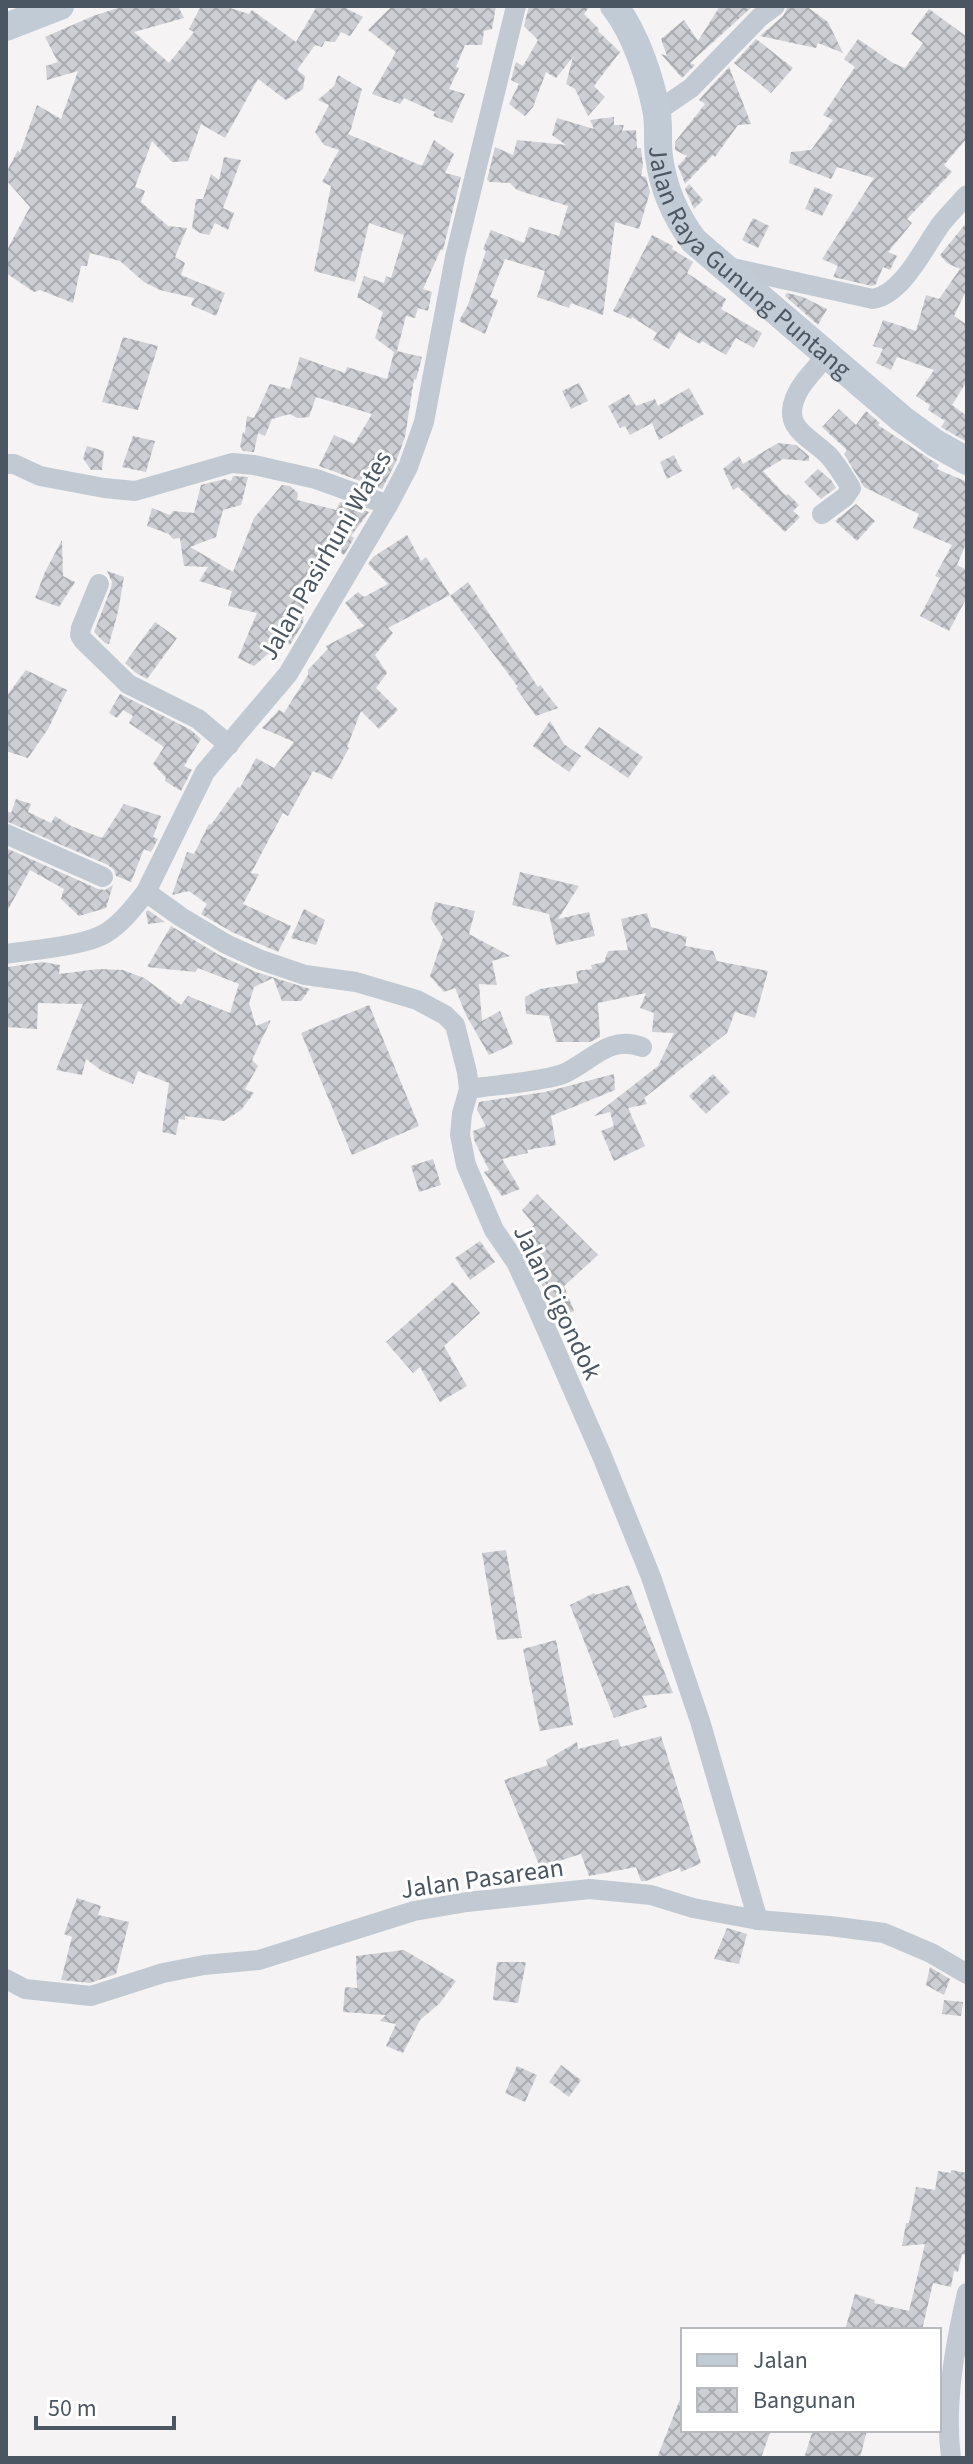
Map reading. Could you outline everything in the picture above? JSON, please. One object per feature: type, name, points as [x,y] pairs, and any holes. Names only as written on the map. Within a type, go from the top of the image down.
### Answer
[{"type":"street","name":"Jalan Pasirhuni Wates","points":[[6,954],[102,936],[119,924],[146,892],[205,772],[288,674],[388,505],[408,467],[424,422],[455,257],[516,6]]},
{"type":"street","name":"Jalan Raya Gunung Puntang","points":[[614,6],[624,18],[643,64],[656,112],[659,156],[674,209],[694,241],[902,419],[967,461]]},
{"type":"street","points":[[656,112],[691,88],[744,32],[775,6]]},
{"type":"street","points":[[6,27],[51,8]]},
{"type":"street","points":[[721,266],[880,298],[900,283],[943,221],[967,195]]},
{"type":"street","points":[[822,514],[845,497],[850,486],[826,453],[796,427],[793,410],[798,391],[827,355]]},
{"type":"street","points":[[6,464],[14,464],[40,476],[135,491],[232,463],[254,465],[316,479],[388,505]]},
{"type":"street","points":[[99,584],[81,628],[83,640],[128,684],[198,719],[229,745]]},
{"type":"street","points":[[6,834],[103,877]]},
{"type":"street","name":"Jalan Cigondok","points":[[146,892],[192,924],[261,960],[305,975],[356,982],[417,1000],[445,1015],[455,1025],[469,1089],[460,1135],[466,1165],[494,1230],[516,1262],[534,1301],[651,1577],[700,1721],[758,1920]]},
{"type":"street","points":[[469,1089],[560,1075],[612,1044],[642,1047]]},
{"type":"street","name":"Jalan Pasarean","points":[[6,1979],[25,1989],[91,1996],[163,1973],[204,1965],[259,1960],[414,1911],[590,1889],[651,1895],[693,1908],[758,1920],[884,1933],[931,1953],[967,1974]]},
{"type":"street","points":[[951,2458],[950,2392],[967,2293]]},
{"type":"building","points":[[124,6],[178,6],[184,18],[134,32],[169,63],[194,32],[189,29],[201,6],[224,6],[249,14],[252,10],[296,42],[317,6],[342,6],[363,17],[350,36],[341,32],[335,42],[325,41],[322,47],[315,45],[297,70],[305,76],[303,89],[286,100],[258,79],[225,138],[201,124],[188,161],[172,162],[152,141],[135,187],[145,191],[141,202],[168,226],[187,228],[175,257],[185,263],[181,275],[225,293],[216,316],[191,305],[194,298],[160,290],[144,282],[120,261],[90,253],[87,266],[81,266],[73,303],[40,290],[34,292],[6,273],[6,252],[30,207],[6,180],[6,173],[18,150],[20,153],[37,105],[61,119],[78,71],[47,80],[46,66],[58,62],[45,37]]},
{"type":"building","points":[[392,6],[496,6],[492,29],[484,31],[482,45],[465,45],[456,67],[459,68],[449,89],[465,94],[452,123],[433,116],[435,112],[404,98],[400,104],[372,94],[396,52],[368,30]]},
{"type":"building","points":[[529,6],[590,6],[584,14],[620,52],[594,86],[605,97],[588,116],[575,89],[566,84],[573,57],[556,78],[546,72],[533,107],[525,116],[509,104],[519,84],[511,80],[516,62],[523,66],[538,40],[524,26]]},
{"type":"building","points":[[720,6],[753,6],[690,63],[695,65],[682,78],[661,54],[667,56],[661,39],[684,20],[698,41]]},
{"type":"building","points":[[788,6],[806,6],[828,22],[843,53],[818,43],[816,48],[760,36],[783,16]]},
{"type":"building","points":[[929,9],[967,37],[967,138],[944,165],[952,172],[907,219],[912,223],[888,252],[897,256],[890,270],[883,267],[876,284],[872,286],[833,277],[838,266],[822,259],[874,178],[837,167],[831,179],[789,163],[791,152],[811,150],[833,120],[823,115],[855,67],[844,59],[858,39],[905,68],[923,43],[911,34]]},
{"type":"building","points":[[756,39],[793,68],[771,93],[734,63]]},
{"type":"building","points":[[729,67],[751,124],[738,125],[715,157],[713,155],[685,184],[678,166],[687,156],[675,150],[675,142],[705,104],[699,100]]},
{"type":"building","points":[[338,75],[362,89],[348,134],[422,166],[434,140],[454,154],[445,173],[461,177],[443,250],[423,289],[432,292],[428,311],[418,308],[415,318],[406,316],[397,351],[422,357],[414,379],[405,437],[382,489],[319,466],[334,435],[354,444],[372,414],[316,397],[309,417],[297,418],[290,414],[272,419],[265,436],[258,433],[254,452],[243,451],[240,446],[247,416],[254,418],[270,384],[290,389],[300,357],[345,373],[347,367],[387,379],[394,352],[375,338],[383,312],[357,297],[364,276],[384,283],[386,276],[391,278],[404,235],[369,223],[355,282],[314,271],[331,186],[322,182],[339,150],[324,145],[315,132],[329,105],[318,100],[334,86]]},
{"type":"building","points":[[614,117],[614,125],[624,125],[622,131],[636,130],[637,148],[641,148],[643,165],[641,176],[646,177],[650,192],[639,229],[615,222],[603,315],[571,303],[569,308],[537,297],[545,271],[505,259],[490,297],[498,300],[485,334],[459,321],[468,305],[491,230],[524,243],[529,227],[559,236],[568,206],[517,190],[510,183],[487,180],[495,147],[513,155],[517,140],[566,145],[552,135],[557,118],[594,129],[590,120]]},
{"type":"building","points":[[224,157],[241,160],[223,208],[234,213],[228,230],[215,223],[209,235],[200,233],[192,228],[196,199],[203,199],[211,174],[219,180]]},
{"type":"building","points":[[689,184],[703,200],[694,209],[685,189]]},
{"type":"building","points":[[815,187],[833,195],[822,216],[805,209]]},
{"type":"building","points":[[753,218],[769,226],[758,248],[742,240]]},
{"type":"building","points":[[967,222],[967,289],[954,316],[967,325],[967,381],[952,405],[967,416],[967,442],[941,427],[945,421],[928,410],[930,405],[916,396],[934,370],[897,357],[891,370],[876,363],[883,349],[873,346],[883,320],[916,331],[926,295],[939,299],[960,269],[947,263],[940,255]]},
{"type":"building","points":[[652,235],[693,262],[687,273],[726,299],[721,309],[762,333],[754,348],[736,338],[726,355],[679,332],[669,349],[653,340],[657,333],[632,317],[613,311]]},
{"type":"building","points":[[787,293],[827,309],[818,325],[785,296]]},
{"type":"building","points":[[123,337],[158,346],[138,410],[102,402]]},
{"type":"building","points":[[579,383],[588,401],[571,409],[562,391]]},
{"type":"building","points":[[689,388],[704,414],[659,440],[652,423],[630,435],[625,426],[620,428],[608,406],[629,394],[636,406],[655,399],[658,406]]},
{"type":"building","points":[[839,409],[856,425],[866,411],[880,423],[878,425],[939,465],[937,469],[967,482],[967,541],[957,565],[967,570],[967,597],[949,631],[920,616],[940,578],[935,576],[952,545],[913,528],[919,514],[864,487],[844,454],[847,450],[822,427]]},
{"type":"building","points":[[133,436],[155,441],[146,472],[122,467]]},
{"type":"building","points":[[778,443],[796,445],[809,456],[809,461],[783,459],[763,471],[799,505],[793,511],[800,517],[785,532],[738,487],[733,490],[723,469],[739,456],[743,464]]},
{"type":"building","points":[[87,446],[104,451],[102,470],[91,470],[83,458]]},
{"type":"building","points":[[674,455],[682,471],[667,479],[660,462]]},
{"type":"building","points":[[818,469],[836,488],[821,499],[804,482]]},
{"type":"building","points":[[233,476],[248,477],[241,505],[223,510],[216,537],[190,547],[233,572],[254,518],[282,485],[290,486],[298,493],[297,500],[336,510],[340,502],[369,512],[351,536],[354,538],[344,555],[330,545],[291,595],[305,598],[303,623],[290,645],[284,640],[254,666],[238,658],[257,613],[228,606],[232,591],[199,581],[208,567],[184,566],[180,538],[173,539],[169,534],[147,526],[152,508],[170,515],[173,511],[194,513],[201,485],[225,479],[231,481]]},
{"type":"building","points":[[856,504],[875,521],[857,541],[835,521]]},
{"type":"building","points":[[407,535],[421,561],[426,557],[450,595],[388,628],[393,633],[375,655],[387,673],[376,688],[398,710],[379,729],[361,711],[349,748],[332,779],[313,771],[288,816],[283,813],[251,873],[259,874],[243,904],[291,926],[278,952],[232,932],[201,914],[207,904],[189,891],[172,895],[187,852],[194,854],[209,824],[240,788],[256,758],[274,768],[294,742],[262,728],[279,710],[284,713],[308,675],[308,670],[328,649],[326,646],[364,626],[345,603],[358,592],[364,597],[388,584],[368,564],[373,557]]},
{"type":"building","points":[[62,540],[63,576],[75,582],[59,607],[35,598]]},
{"type":"building","points":[[107,571],[124,577],[109,644],[94,632],[111,588]]},
{"type":"building","points":[[468,582],[538,687],[540,685],[558,708],[536,716],[450,596]]},
{"type":"building","points":[[155,622],[177,638],[147,679],[125,663]]},
{"type":"building","points":[[26,670],[67,690],[48,729],[28,758],[6,751],[6,697]]},
{"type":"building","points":[[120,694],[191,730],[201,739],[184,766],[192,770],[181,791],[165,781],[166,778],[153,764],[164,747],[129,723],[133,716],[123,710],[117,718],[109,713]]},
{"type":"building","points":[[550,721],[564,744],[581,756],[569,772],[533,746]]},
{"type":"building","points":[[599,727],[643,757],[628,778],[584,748]]},
{"type":"building","points":[[16,799],[31,804],[28,812],[51,823],[55,816],[102,838],[124,804],[161,816],[153,837],[158,839],[151,852],[144,849],[131,882],[116,876],[108,865],[6,821],[6,811],[11,813]]},
{"type":"building","points":[[6,848],[98,889],[105,890],[113,885],[106,908],[79,916],[61,899],[64,889],[30,870],[6,913]]},
{"type":"building","points":[[520,872],[579,886],[558,919],[589,912],[595,936],[556,945],[549,914],[512,905]]},
{"type":"building","points":[[435,902],[475,911],[469,934],[510,956],[492,961],[497,985],[479,984],[482,1021],[500,1011],[513,1044],[489,1055],[466,1015],[455,988],[444,992],[430,976],[443,938],[431,919]]},
{"type":"building","points":[[304,909],[325,920],[316,945],[291,938]]},
{"type":"building","points":[[148,910],[165,922],[148,924]]},
{"type":"building","points":[[647,913],[651,927],[687,937],[685,946],[713,951],[717,961],[768,971],[755,1018],[735,1012],[727,1033],[644,1098],[647,1104],[628,1108],[645,1146],[614,1161],[601,1131],[614,1126],[610,1112],[594,1116],[658,1066],[674,1033],[652,1032],[654,1013],[640,1008],[646,993],[598,1003],[600,1037],[590,1042],[556,1042],[549,1016],[526,1014],[525,997],[540,989],[578,983],[576,971],[592,969],[591,965],[604,962],[608,951],[628,950],[621,919]]},
{"type":"building","points":[[171,926],[219,955],[256,972],[310,989],[301,1001],[282,1001],[273,978],[254,987],[249,1003],[256,1026],[271,1020],[252,1060],[258,1066],[245,1089],[254,1093],[241,1110],[224,1121],[185,1116],[185,1120],[179,1119],[176,1135],[162,1132],[169,1083],[138,1071],[133,1084],[102,1071],[86,1059],[82,1075],[56,1070],[83,1004],[38,1003],[37,1029],[6,1027],[8,967],[42,962],[60,965],[59,974],[98,969],[123,970],[144,978],[181,1005],[188,996],[230,1013],[239,984],[198,968],[195,972],[147,967]]},
{"type":"building","points":[[369,1005],[419,1126],[352,1155],[301,1033]]},
{"type":"building","points":[[614,1074],[615,1090],[551,1116],[556,1145],[527,1150],[528,1153],[502,1159],[520,1189],[502,1196],[484,1172],[489,1170],[474,1140],[473,1131],[486,1126],[477,1110],[479,1102],[545,1092]]},
{"type":"building","points":[[713,1074],[730,1092],[706,1114],[689,1096]]},
{"type":"building","points":[[433,1159],[441,1185],[419,1192],[411,1166]]},
{"type":"building","points":[[537,1194],[598,1255],[564,1286],[574,1311],[556,1318],[549,1298],[518,1241],[534,1225],[522,1210]]},
{"type":"building","points":[[480,1241],[495,1262],[470,1280],[455,1258]]},
{"type":"building","points":[[453,1282],[480,1313],[444,1346],[467,1386],[440,1402],[420,1367],[413,1373],[386,1342]]},
{"type":"building","points":[[506,1550],[522,1638],[497,1640],[482,1553]]},
{"type":"building","points":[[629,1585],[673,1693],[642,1696],[647,1707],[614,1718],[570,1605],[594,1593]]},
{"type":"building","points":[[556,1640],[573,1725],[540,1731],[523,1649]]},
{"type":"building","points":[[661,1736],[701,1863],[646,1881],[641,1881],[636,1867],[589,1876],[581,1854],[540,1867],[504,1780],[548,1765],[546,1760],[577,1742],[578,1749],[618,1739],[621,1747]]},
{"type":"building","points":[[77,1898],[101,1906],[98,1915],[129,1922],[116,1974],[90,1983],[61,1980],[72,1937],[64,1934]]},
{"type":"building","points":[[727,1928],[747,1934],[739,1964],[714,1959]]},
{"type":"building","points":[[404,1950],[456,1981],[440,2003],[420,2020],[403,2053],[386,2046],[396,2024],[380,2021],[386,2015],[343,2012],[345,1987],[357,1988],[356,1956]]},
{"type":"building","points":[[497,1962],[526,1962],[518,2003],[493,2000]]},
{"type":"building","points":[[930,1967],[950,1979],[944,1995],[926,1985]]},
{"type":"building","points":[[944,2000],[963,2002],[961,2016],[942,2014]]},
{"type":"building","points":[[561,2065],[581,2080],[569,2097],[549,2082]]},
{"type":"building","points":[[517,2066],[537,2075],[525,2102],[505,2093]]},
{"type":"building","points":[[951,2170],[967,2173],[967,2255],[962,2254],[951,2287],[933,2283],[922,2328],[846,2328],[855,2294],[875,2300],[874,2303],[909,2311],[925,2244],[902,2246],[916,2187],[935,2190],[938,2171],[951,2173]]},
{"type":"building","points":[[681,2397],[681,2432],[770,2432],[761,2458],[657,2458]]},
{"type":"building","points":[[812,2432],[866,2432],[860,2458],[804,2458]]}]
